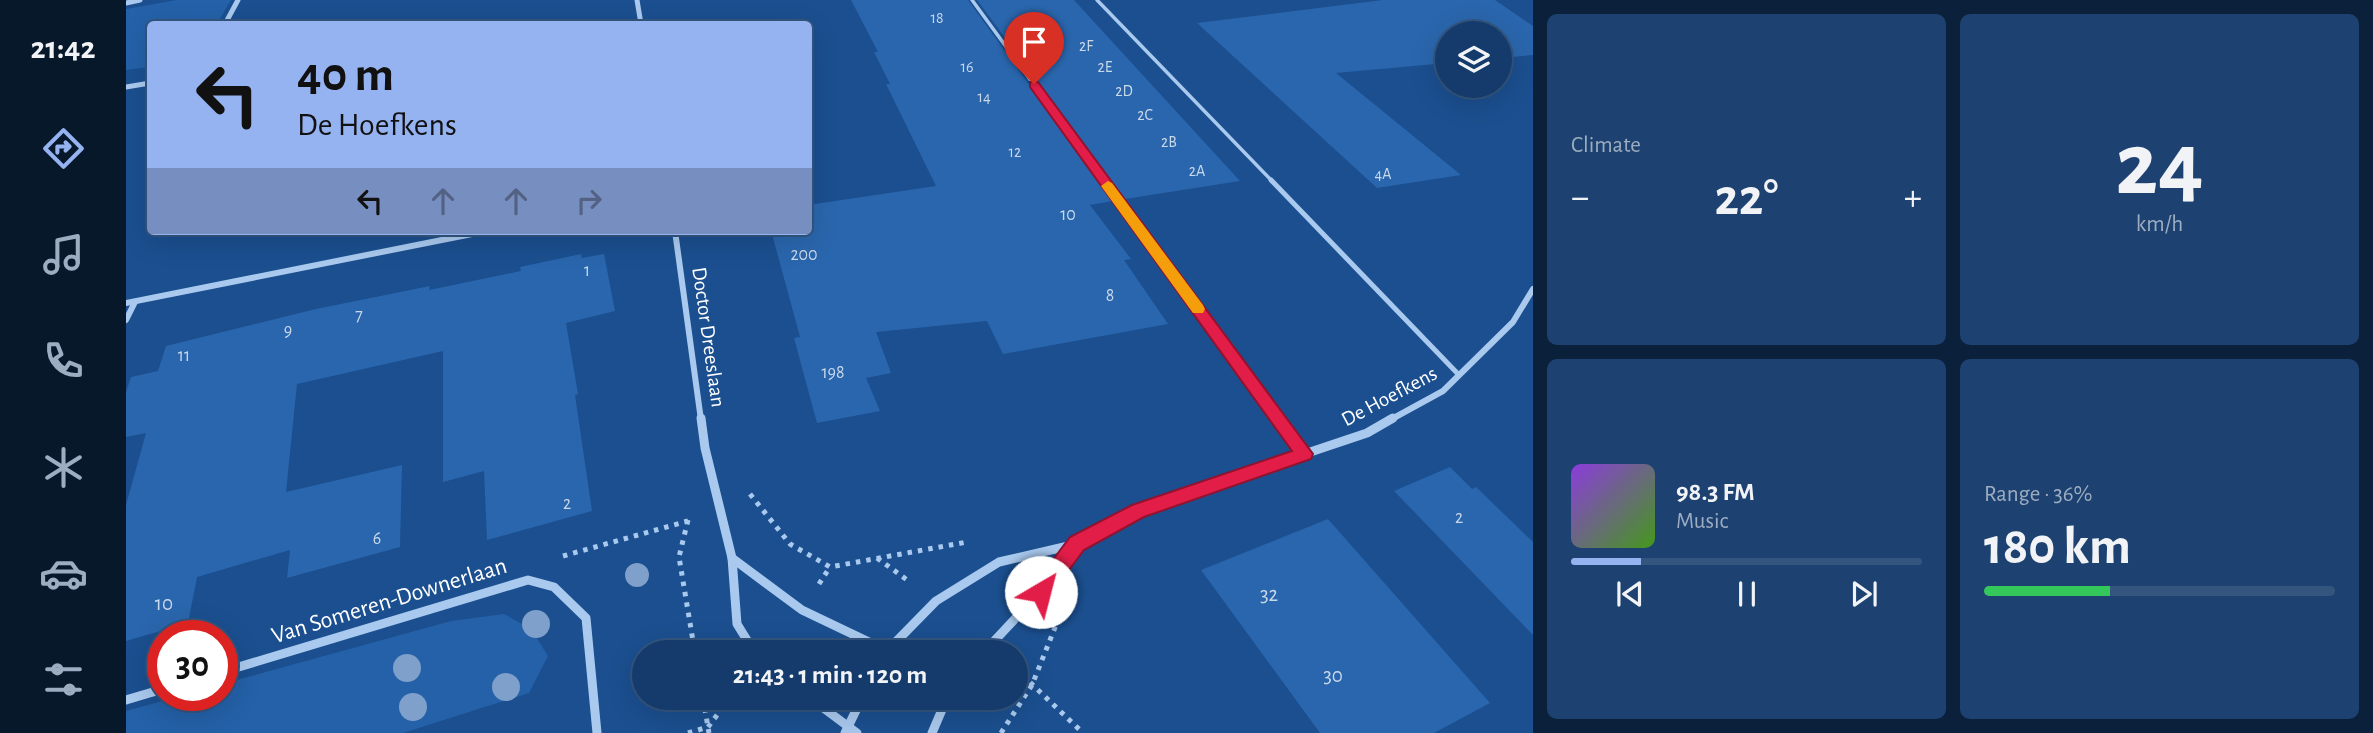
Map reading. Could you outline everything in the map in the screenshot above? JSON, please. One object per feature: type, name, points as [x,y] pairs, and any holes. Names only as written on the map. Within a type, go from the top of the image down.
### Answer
[{"type":"street","points":[[126,3],[140,0]]},
{"type":"street","points":[[227,21],[238,0]]},
{"type":"street","points":[[637,0],[640,21]]},
{"type":"street","points":[[126,87],[147,84]]},
{"type":"street","points":[[126,303],[467,235]]},
{"type":"street","name":"Doctor Dreeslaan","points":[[676,235],[705,448],[732,558],[737,624],[747,640]]},
{"type":"street","name":"De Hoefkens","points":[[899,640],[936,601],[999,562],[1077,544],[1138,510],[1367,433],[1443,391],[1513,322],[1533,289]]},
{"type":"street","points":[[126,320],[135,302]]},
{"type":"street","name":"De Hoefkens","points":[[995,640],[1041,592],[1077,544]]},
{"type":"street","points":[[732,558],[802,610],[865,640]]},
{"type":"street","name":"Van Someren-Downerlaan","points":[[238,667],[528,580],[554,587],[586,618],[597,733]]},
{"type":"street","points":[[126,700],[147,694]]},
{"type":"street","points":[[825,710],[850,731],[858,710]]},
{"type":"street","points":[[932,733],[942,710]]},
{"type":"lane","points":[[972,0],[1305,454]]},
{"type":"lane","points":[[1097,0],[1458,375]]},
{"type":"path","points":[[705,448],[762,506],[790,544],[830,568],[877,557]]},
{"type":"path","points":[[690,509],[679,557],[693,640]]},
{"type":"path","name":"Van Someren-Downerlaan","points":[[528,580],[563,555],[688,521]]},
{"type":"path","points":[[1028,681],[1083,733]]},
{"type":"path","points":[[1001,733],[1032,685]]},
{"type":"path","points":[[706,710],[710,731]]},
{"type":"path","points":[[710,731],[723,710]]},
{"type":"path","points":[[688,733],[710,731]]},
{"type":"shaded area","points":[[177,0],[231,0],[219,21],[147,21],[147,67],[126,70],[126,9]]},
{"type":"shaded area","points":[[504,614],[531,629],[548,656],[529,693],[403,733],[126,733],[126,711],[147,705],[147,711],[238,711],[238,680],[451,621]]},
{"type":"building","points":[[851,0],[968,0],[1113,201],[1090,205],[1131,259],[1124,260],[1168,324],[1003,354],[987,321],[876,332],[891,373],[866,378],[880,411],[817,423],[794,338],[800,337],[772,235],[812,235],[812,204],[936,186],[886,84],[890,84],[874,52],[878,52]]},
{"type":"building","points":[[977,0],[1074,0],[1240,181],[1125,199]]},
{"type":"building","points":[[1383,0],[1495,0],[1533,26],[1533,55],[1512,57],[1512,21],[1435,21],[1435,64],[1336,73],[1461,175],[1377,188],[1197,23]]},
{"type":"building","points":[[581,254],[582,258],[604,254],[615,311],[566,323],[578,394],[575,395],[592,511],[487,540],[484,471],[443,482],[443,351],[297,384],[286,492],[402,465],[400,547],[287,578],[290,550],[197,577],[189,620],[147,620],[147,635],[126,641],[126,505],[146,433],[126,437],[126,392],[131,377],[158,371],[166,346],[316,309],[521,271],[520,267]]},
{"type":"building","points":[[1450,467],[1472,489],[1476,487],[1533,542],[1533,635],[1394,491]]},
{"type":"building","points":[[1328,519],[1490,703],[1434,733],[1320,733],[1201,570]]},
{"type":"slow traffic","points":[[1108,186],[1198,309]]},
{"type":"route","points":[[1034,84],[1305,454],[1138,510],[1077,544],[1041,592]]}]
